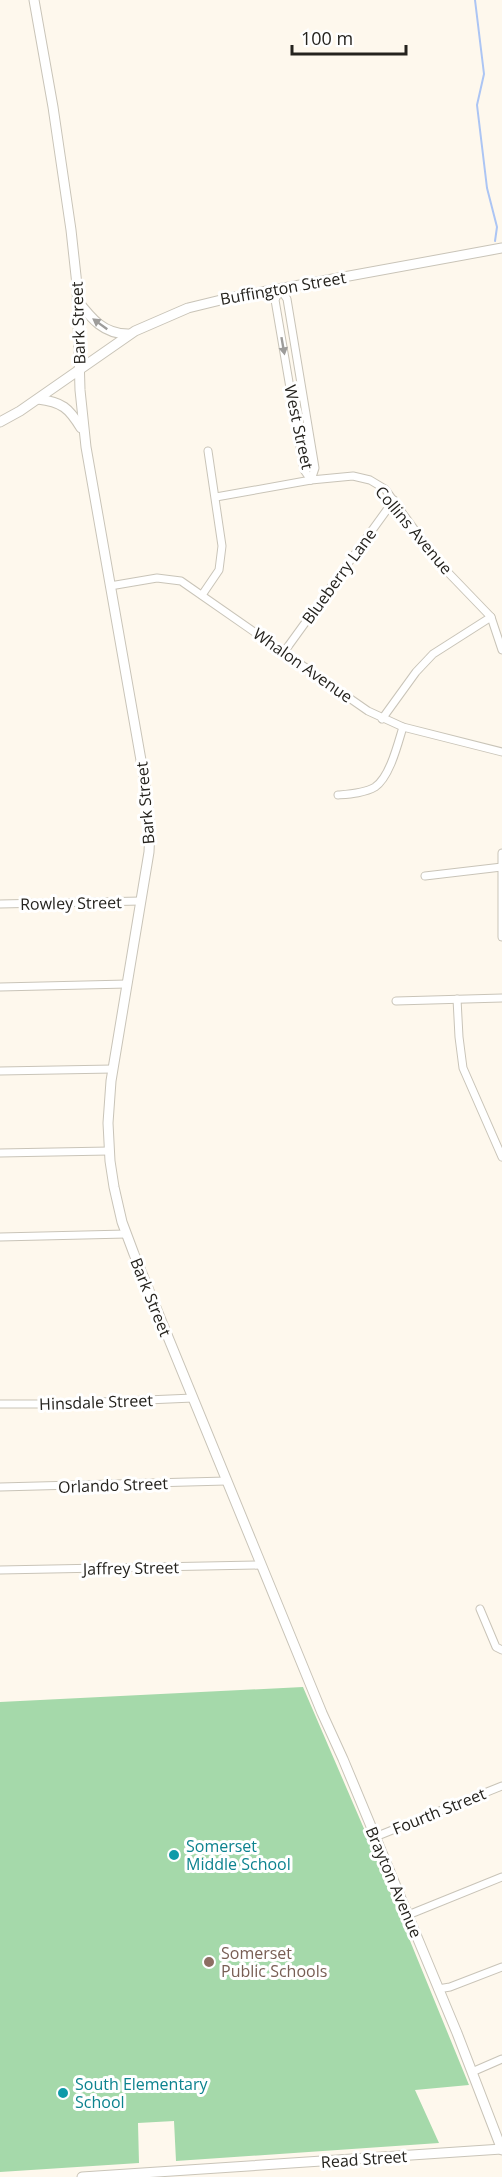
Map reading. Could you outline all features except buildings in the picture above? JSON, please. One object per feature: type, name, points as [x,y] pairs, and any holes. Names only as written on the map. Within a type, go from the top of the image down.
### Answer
[{"type":"main road","name":"Bark Street","points":[[34,0],[67,196],[77,300],[84,431],[147,800],[150,830],[149,852],[113,1069],[108,1124],[109,1151],[116,1199],[126,1234],[282,1616]]},
{"type":"main road","name":"Buffington Street","points":[[0,422],[38,399],[130,334],[161,319],[202,304],[502,248]]},
{"type":"main road","points":[[77,300],[97,324],[117,334],[130,334]]},
{"type":"main road","points":[[38,399],[51,400],[66,407],[84,431]]},
{"type":"main road","name":"Brayton Avenue","points":[[282,1616],[408,1915],[502,2149]]},
{"type":"main road","name":"Read Street","points":[[81,2177],[235,2172],[502,2149]]},
{"type":"street","name":"West Street","points":[[280,289],[287,299],[315,468],[311,480]]},
{"type":"street","name":"West Street","points":[[280,289],[275,300],[304,470],[311,480]]},
{"type":"street","points":[[202,595],[214,578],[221,561],[222,546],[208,451]]},
{"type":"street","name":"Collins Avenue","points":[[216,497],[311,480],[365,477],[385,489],[438,562],[491,616],[502,650]]},
{"type":"street","name":"Blueberry Lane","points":[[284,652],[394,501]]},
{"type":"street","name":"Whalon Avenue","points":[[110,586],[167,578],[181,581],[382,719],[403,727],[502,752]]},
{"type":"street","points":[[382,719],[416,672],[433,654],[491,616]]},
{"type":"street","points":[[338,795],[375,787],[382,780],[403,727]]},
{"type":"street","points":[[502,853],[502,937]]},
{"type":"street","points":[[425,876],[501,867]]},
{"type":"street","name":"Rowley Street","points":[[0,904],[141,901]]},
{"type":"street","points":[[0,987],[127,984]]},
{"type":"street","points":[[396,1001],[502,998]]},
{"type":"street","points":[[457,999],[459,1037],[464,1068],[499,1141],[502,1157]]},
{"type":"street","points":[[0,1071],[113,1069]]},
{"type":"street","points":[[0,1153],[109,1151]]},
{"type":"street","points":[[0,1237],[126,1234]]},
{"type":"street","name":"Hinsdale Street","points":[[0,1404],[193,1398]]},
{"type":"street","name":"Orlando Street","points":[[0,1487],[226,1481]]},
{"type":"street","name":"Jaffrey Street","points":[[0,1570],[261,1565]]},
{"type":"street","points":[[480,1609],[496,1647],[502,1650]]},
{"type":"street","name":"Fourth Street","points":[[375,1837],[502,1786]]},
{"type":"street","points":[[408,1915],[502,1877]]},
{"type":"street","points":[[438,1989],[450,1987],[502,1967]]},
{"type":"street","points":[[472,2072],[502,2059]]},
{"type":"green space","name":"Somerset Public Schools","points":[[303,1687],[368,1838],[469,2085],[415,2090],[439,2143],[176,2161],[174,2121],[138,2123],[139,2163],[0,2172],[0,1702]]},
{"type":"waterway","points":[[475,0],[484,74],[477,105],[487,188],[497,227],[495,241]]},
{"type":"place","name":"Somerset Middle School","points":[[174,1855]]},
{"type":"place","name":"Somerset Public Schools","points":[[209,1962]]},
{"type":"place","name":"South Elementary School","points":[[63,2093]]}]
